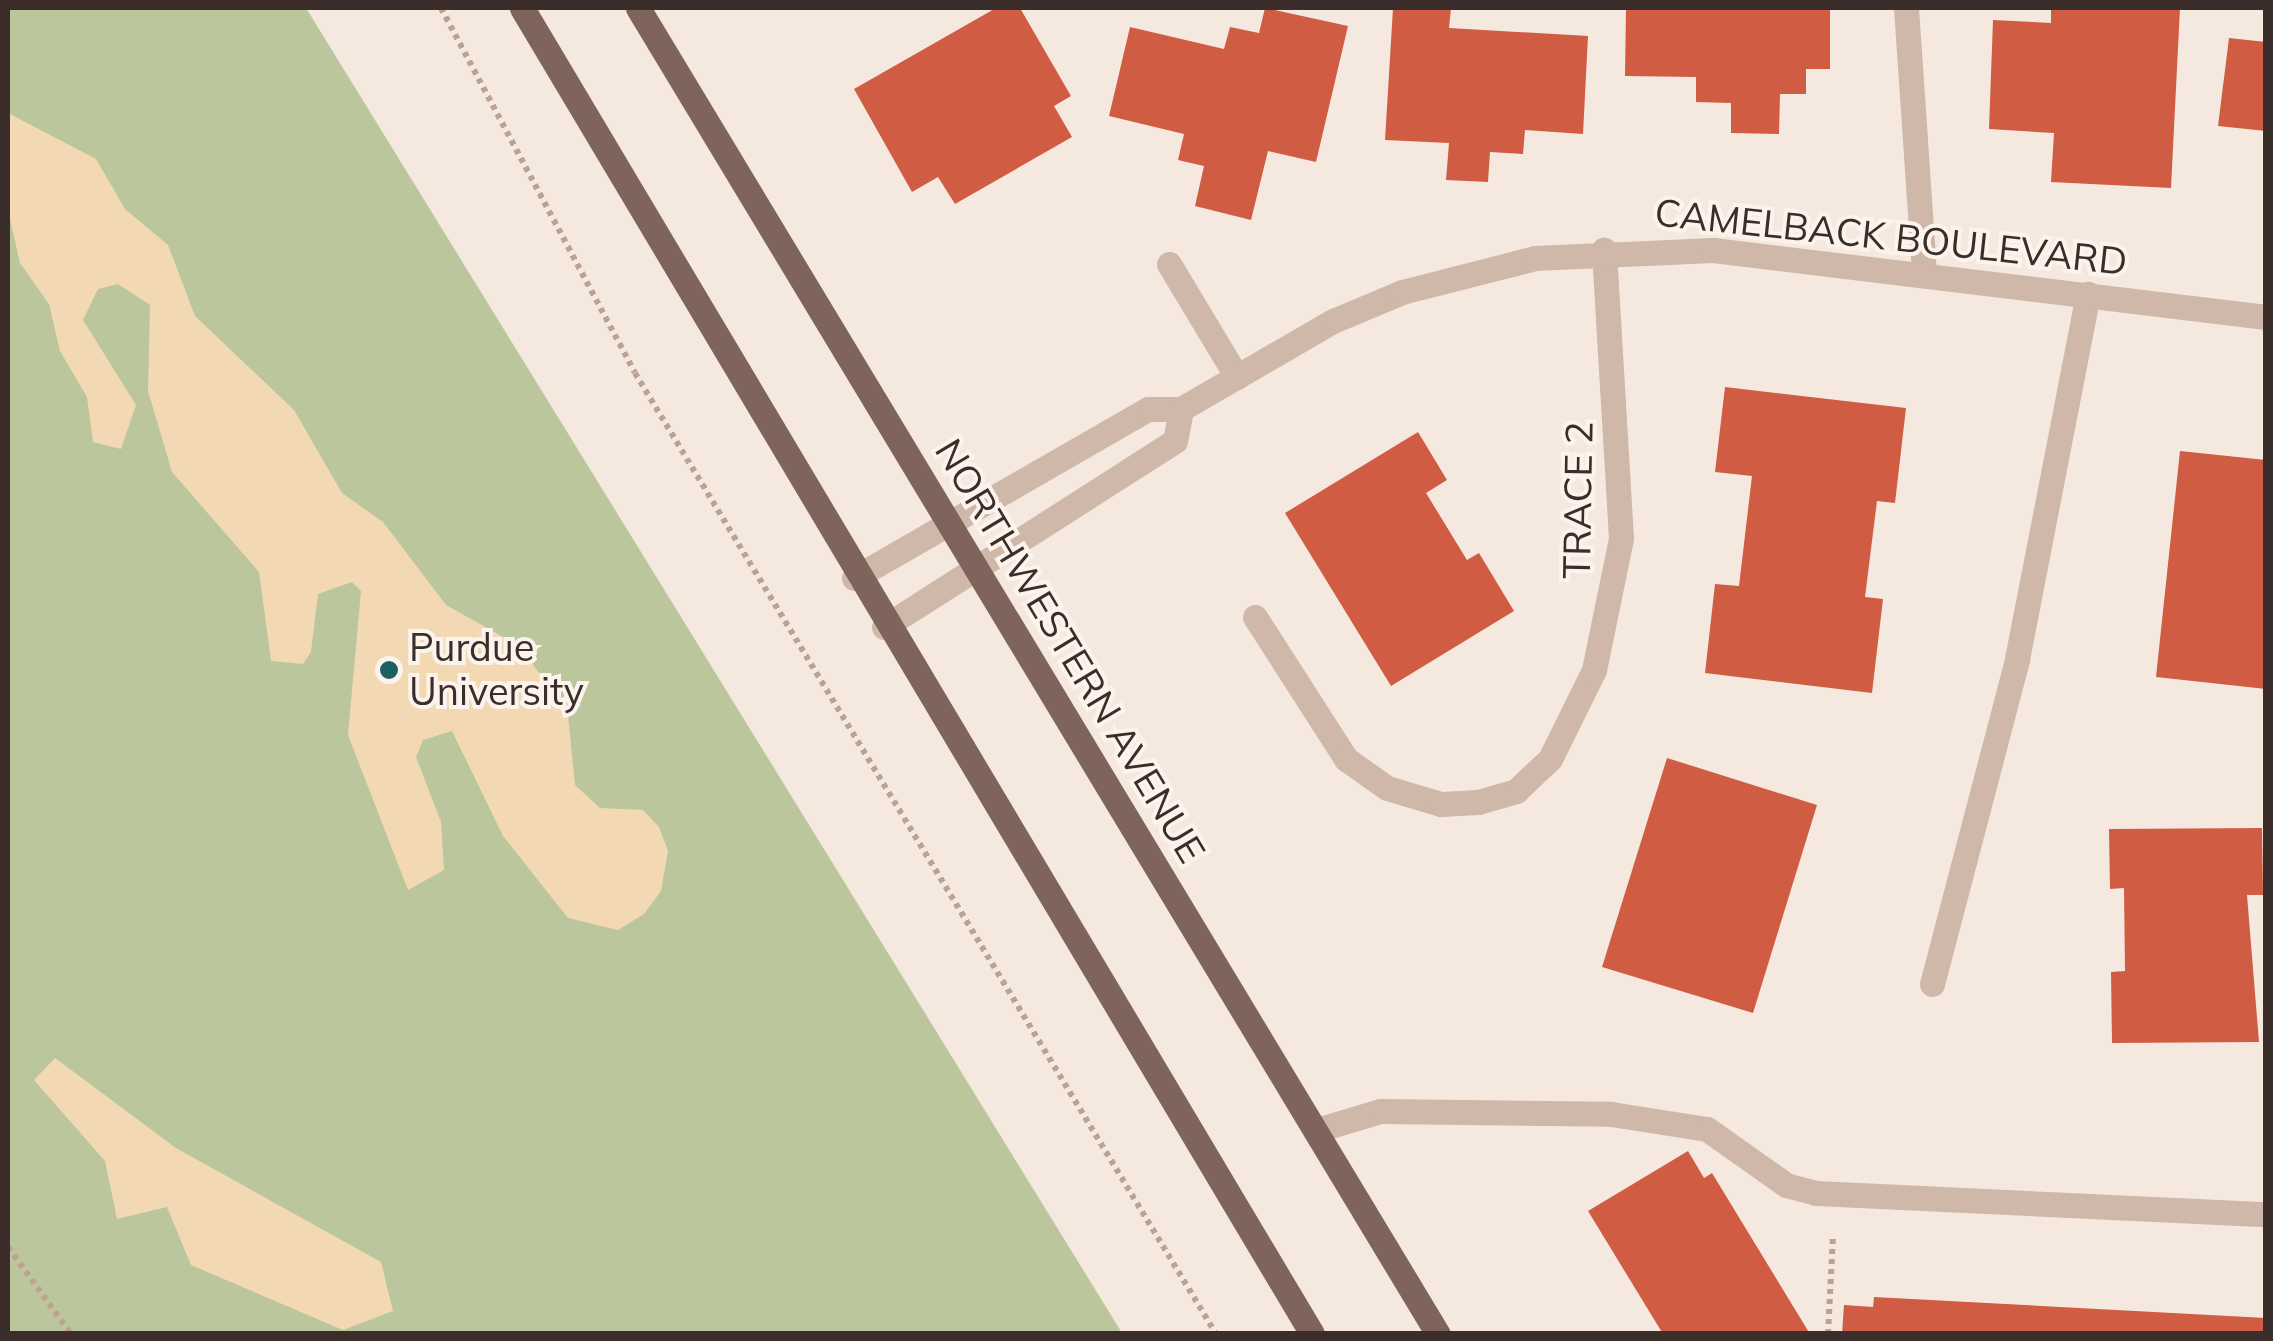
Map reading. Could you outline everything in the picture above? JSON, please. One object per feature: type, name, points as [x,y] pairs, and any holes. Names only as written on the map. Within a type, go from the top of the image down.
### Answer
[{"type":"main road","points":[[522,8],[854,578],[1312,1334]]},
{"type":"main road","name":"NORTHWESTERN AVENUE","points":[[638,8],[1438,1334]]},
{"type":"street","points":[[1906,8],[1924,272]]},
{"type":"street","name":"CAMELBACK BOULEVARD","points":[[854,578],[1148,408],[1181,408],[1402,292],[1604,250],[1713,250],[1924,272],[2266,317]]},
{"type":"street","name":"TRACE 2","points":[[1255,617],[1346,760],[1387,788],[1441,804],[1478,802],[1516,791],[1550,760],[1594,670],[1621,538],[1604,250]]},
{"type":"street","points":[[1169,264],[1237,377]]},
{"type":"street","points":[[1932,984],[2017,659],[2088,294]]},
{"type":"street","points":[[884,627],[1175,441],[1181,408]]},
{"type":"street","points":[[1317,1130],[1380,1112],[1611,1114],[1707,1129],[1786,1185],[1835,1194],[2266,1214]]},
{"type":"path","points":[[441,8],[635,373],[1216,1334]]},
{"type":"path","points":[[1828,1334],[1835,1194]]},
{"type":"path","points":[[8,1247],[71,1334]]},
{"type":"green space","name":"Purdue University","points":[[8,8],[306,8],[1122,1333],[8,1334]]},
{"type":"sand","points":[[8,113],[96,159],[125,209],[168,245],[195,316],[294,410],[342,493],[383,522],[446,605],[521,647],[568,715],[575,785],[600,808],[643,810],[659,827],[668,851],[661,891],[644,914],[618,930],[568,918],[503,836],[452,731],[423,740],[416,757],[441,822],[444,870],[408,890],[348,735],[361,591],[352,582],[318,594],[311,652],[303,664],[271,661],[259,572],[172,472],[148,391],[150,305],[118,284],[98,289],[83,320],[136,405],[121,449],[93,442],[87,397],[60,351],[49,304],[20,263],[8,210]]},
{"type":"sand","points":[[55,1058],[176,1148],[381,1262],[393,1311],[343,1330],[191,1265],[167,1207],[117,1219],[105,1161],[34,1080]]},
{"type":"building","points":[[996,8],[1020,8],[1071,96],[1054,106],[1072,137],[955,204],[938,177],[912,192],[854,89]]},
{"type":"building","points":[[1265,8],[1348,26],[1316,162],[1268,151],[1251,220],[1195,206],[1204,166],[1178,160],[1184,134],[1109,116],[1130,27],[1224,49],[1230,27],[1259,33]]},
{"type":"building","points":[[1393,8],[1451,8],[1449,28],[1588,36],[1583,134],[1525,130],[1523,154],[1490,152],[1488,182],[1446,180],[1449,143],[1385,140]]},
{"type":"building","points":[[1626,8],[1830,8],[1830,69],[1806,69],[1806,94],[1780,94],[1779,134],[1731,133],[1731,103],[1696,102],[1696,77],[1625,76]]},
{"type":"building","points":[[2051,8],[2180,8],[2171,188],[2051,182],[2054,133],[1989,129],[1993,20],[2051,23]]},
{"type":"building","points":[[2229,38],[2266,42],[2266,131],[2218,126]]},
{"type":"building","points":[[1725,387],[1906,408],[1895,503],[1877,501],[1865,597],[1883,599],[1872,693],[1705,673],[1715,584],[1739,586],[1752,476],[1715,472]]},
{"type":"building","points":[[1418,432],[1447,480],[1426,493],[1467,560],[1479,553],[1514,611],[1391,686],[1285,513]]},
{"type":"building","points":[[2180,451],[2266,460],[2266,689],[2156,677]]},
{"type":"building","points":[[1667,758],[1817,805],[1753,1013],[1602,967]]},
{"type":"building","points":[[2262,828],[2263,895],[2247,895],[2259,1042],[2112,1043],[2111,972],[2125,971],[2124,888],[2110,889],[2109,829]]},
{"type":"building","points":[[1688,1151],[1704,1178],[1712,1173],[1810,1334],[1663,1334],[1588,1211]]},
{"type":"building","points":[[1874,1297],[2266,1318],[2266,1334],[1842,1334],[1844,1305],[1873,1307]]},
{"type":"place","name":"Purdue University","points":[[389,670]]}]
